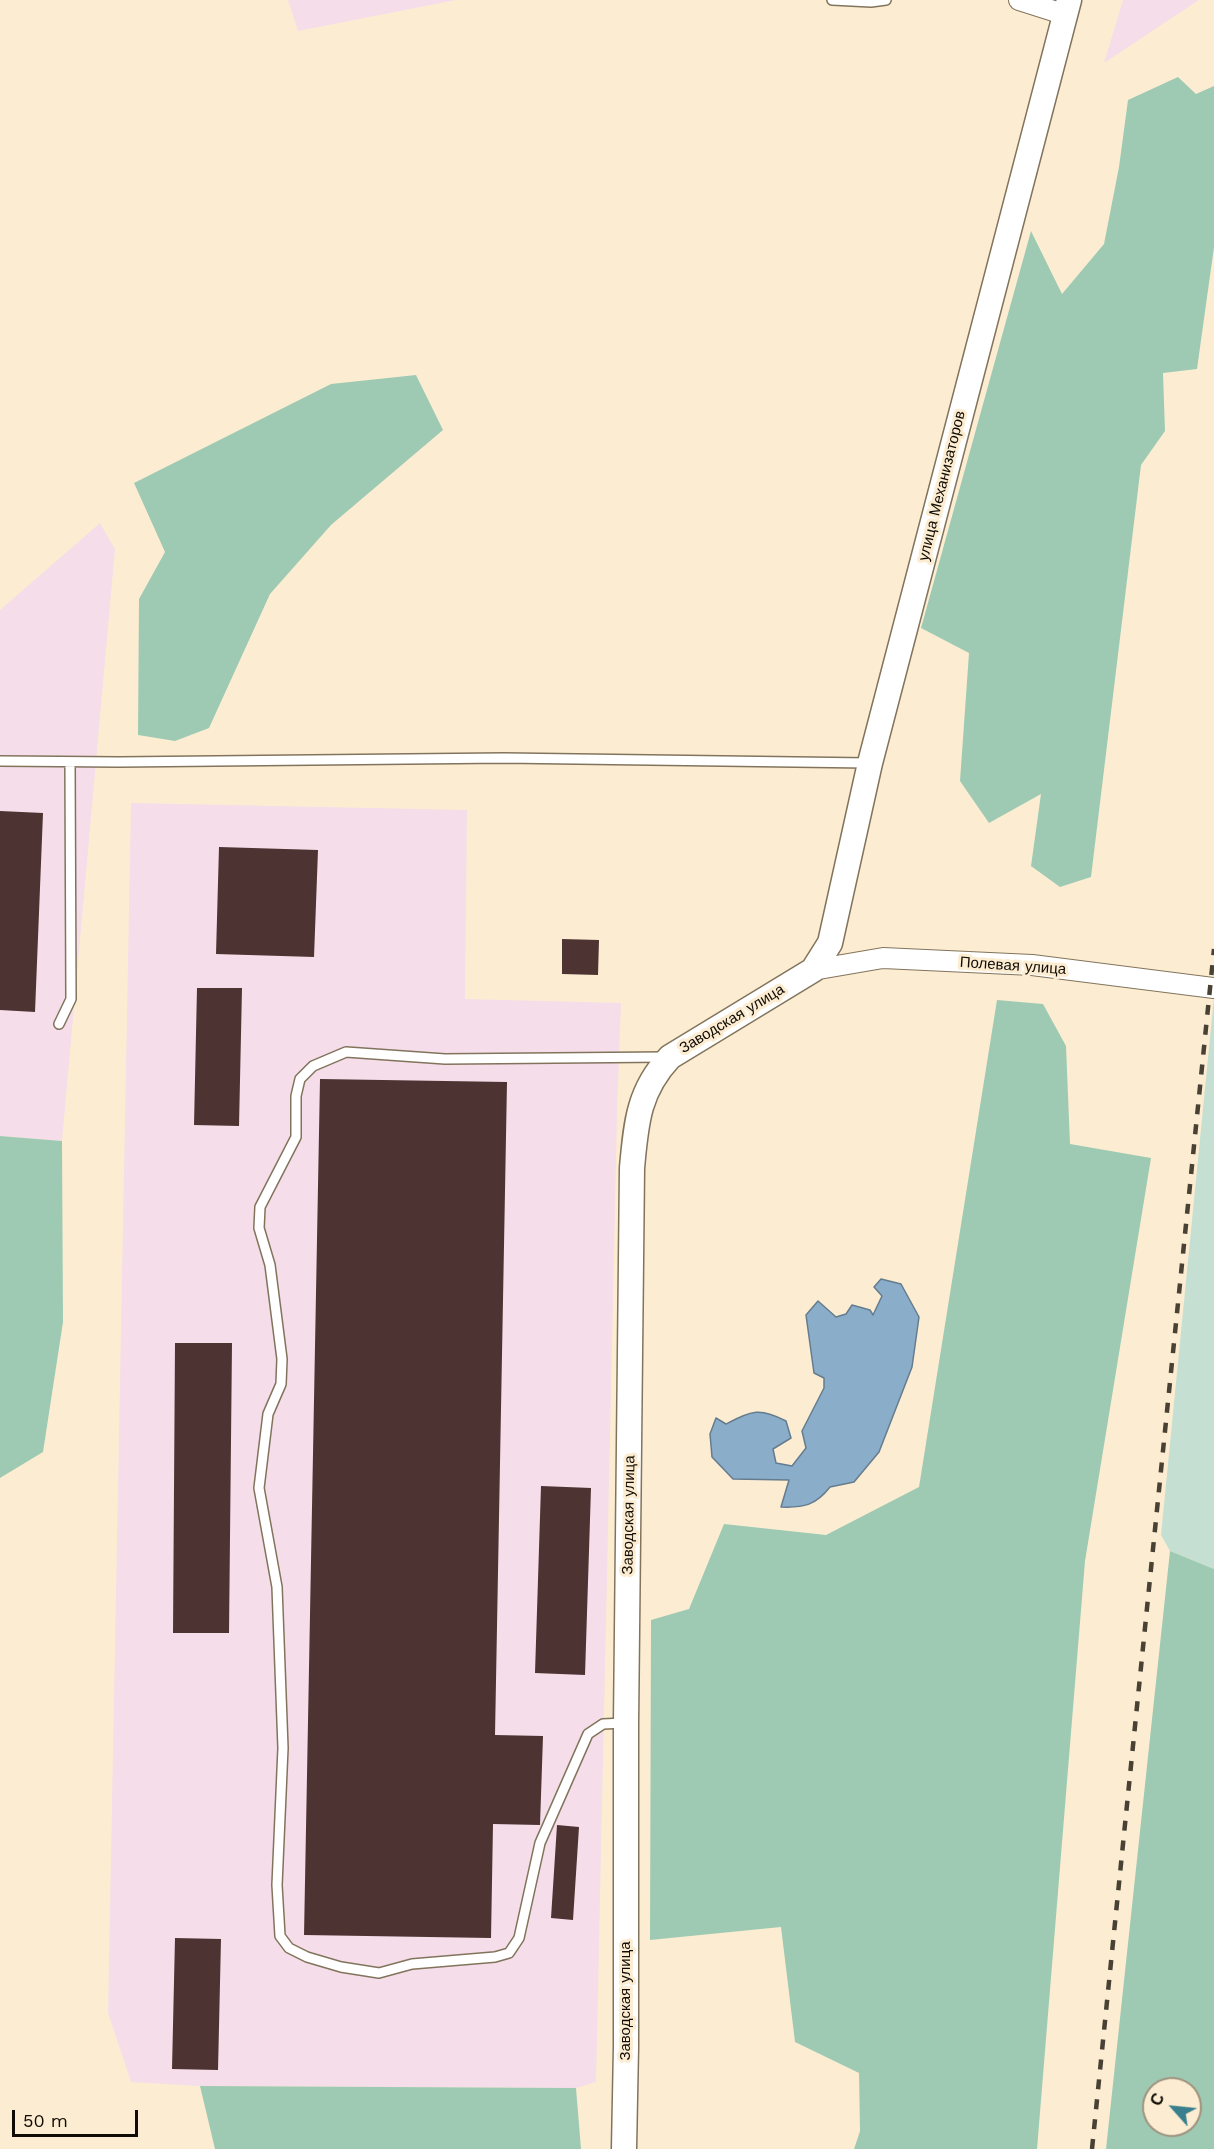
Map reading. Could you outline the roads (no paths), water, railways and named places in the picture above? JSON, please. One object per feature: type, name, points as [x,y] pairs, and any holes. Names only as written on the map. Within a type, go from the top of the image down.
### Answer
[{"type":"street","points":[[1021,1],[1066,7]]},
{"type":"street","name":"улица Механизаторов","points":[[813,970],[830,942],[870,763],[1066,7]]},
{"type":"street","name":"Полевая улица","points":[[813,970],[883,958],[1032,965],[1214,988]]},
{"type":"street","name":"Заводская улица","points":[[624,2149],[626,1723],[632,1168],[635,1129],[643,1097],[655,1073],[670,1057],[813,970]]},
{"type":"lane","points":[[832,0],[886,0]]},
{"type":"lane","points":[[0,761],[504,758],[870,763]]},
{"type":"lane","points":[[59,1024],[71,999],[70,762]]},
{"type":"lane","points":[[626,1723],[603,1724],[588,1734],[540,1843],[519,1938],[508,1953],[495,1957],[412,1964],[379,1973],[341,1967],[307,1957],[289,1948],[280,1936],[277,1885],[284,1748],[277,1587],[259,1488],[268,1414],[281,1384],[282,1359],[270,1264],[259,1228],[260,1207],[296,1137],[296,1096],[300,1079],[313,1066],[346,1052],[445,1059],[670,1057]]},
{"type":"water","points":[[881,1279],[901,1284],[919,1317],[912,1367],[879,1452],[854,1482],[830,1487],[820,1498],[809,1504],[781,1507],[789,1480],[733,1479],[712,1457],[710,1434],[716,1418],[726,1424],[749,1414],[762,1412],[786,1421],[791,1438],[773,1449],[776,1463],[792,1466],[806,1448],[802,1431],[824,1388],[824,1378],[814,1373],[806,1315],[818,1301],[836,1317],[846,1314],[852,1305],[870,1310],[873,1315],[882,1296],[874,1287]]},
{"type":"railway","points":[[1092,2149],[1214,949]]}]
